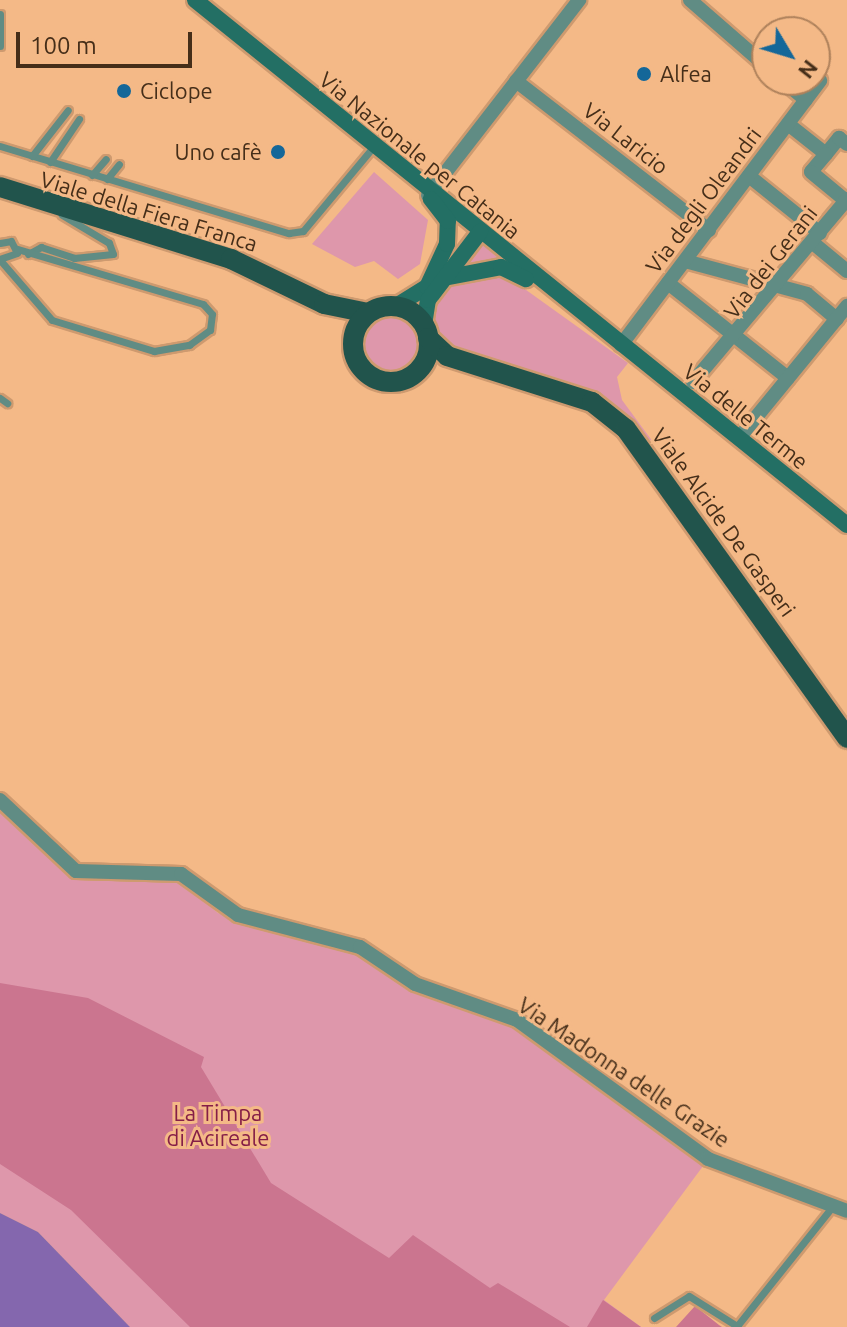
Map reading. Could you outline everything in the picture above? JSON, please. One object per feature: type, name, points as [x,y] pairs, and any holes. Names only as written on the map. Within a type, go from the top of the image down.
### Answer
[{"type":"main road","name":"Viale della Fiera Franca","points":[[0,187],[47,206],[231,259],[324,304]]},
{"type":"main road","points":[[324,304],[368,313],[396,306],[426,332],[447,356],[479,368]]},
{"type":"main road","points":[[324,304],[353,339],[356,360],[380,381],[401,381],[419,370],[479,368]]},
{"type":"main road","points":[[353,339],[368,313]]},
{"type":"main road","points":[[419,370],[426,332]]},
{"type":"main road","name":"Viale Alcide De Gasperi","points":[[479,368],[562,389],[626,429],[847,738]]},
{"type":"street","name":"Via Nazionale per Catania","points":[[195,0],[619,344]]},
{"type":"street","points":[[426,332],[428,300],[442,271],[449,228],[430,192],[579,0]]},
{"type":"street","points":[[690,0],[751,53]]},
{"type":"street","name":"Via Laricio","points":[[516,81],[709,230]]},
{"type":"street","points":[[801,96],[806,100]]},
{"type":"street","name":"Via degli Oleandri","points":[[619,344],[809,96]]},
{"type":"street","points":[[788,124],[826,154]]},
{"type":"street","points":[[846,200],[811,172],[839,138],[847,144]]},
{"type":"street","points":[[749,176],[847,271]]},
{"type":"street","name":"Via dei Gerani","points":[[693,382],[729,337],[737,338],[816,238],[841,219],[846,200]]},
{"type":"street","points":[[396,306],[418,298],[480,232]]},
{"type":"street","points":[[685,261],[807,294],[837,319]]},
{"type":"street","points":[[442,271],[508,268],[619,344]]},
{"type":"street","points":[[668,283],[788,378]]},
{"type":"street","points":[[739,438],[847,306]]},
{"type":"street","name":"Via delle Terme","points":[[619,344],[847,525]]},
{"type":"street","name":"Via Madonna delle Grazie","points":[[0,800],[76,871],[181,874],[238,915],[360,947],[415,984],[517,1020],[708,1159],[840,1209]]},
{"type":"lane","points":[[0,14],[0,46]]},
{"type":"lane","points":[[32,156],[68,110]]},
{"type":"lane","points":[[50,162],[79,119]]},
{"type":"lane","points":[[0,146],[92,175],[303,231],[374,146]]},
{"type":"lane","points":[[92,175],[106,159]]},
{"type":"lane","points":[[107,179],[119,164]]},
{"type":"lane","points":[[28,254],[41,247],[74,258],[113,254],[109,243],[47,206]]},
{"type":"lane","points":[[0,237],[28,254],[203,304],[210,330],[189,345],[154,351],[52,320],[0,260]]},
{"type":"lane","points":[[0,243],[11,241]]},
{"type":"lane","points":[[0,260],[11,261],[17,249]]},
{"type":"lane","points":[[654,1318],[689,1296],[737,1326],[840,1209]]},
{"type":"green space","points":[[374,172],[428,220],[420,264],[398,279],[374,261],[355,267],[312,244]]},
{"type":"green space","points":[[479,240],[506,260],[458,268]]},
{"type":"green space","points":[[501,272],[628,363],[617,377],[622,400],[653,442],[564,383],[437,342],[431,316],[451,282]]},
{"type":"green space","points":[[389,313],[401,315],[412,322],[419,333],[419,357],[412,368],[401,375],[389,377],[377,375],[366,368],[359,357],[357,345],[359,333],[366,322],[377,315]]},
{"type":"green space","name":"La Timpa di Acireale","points":[[0,807],[66,870],[179,880],[218,913],[359,951],[514,1023],[706,1162],[604,1300],[641,1327],[130,1327],[38,1232],[0,1213]]},
{"type":"green space","points":[[0,983],[88,998],[204,1057],[201,1067],[271,1183],[389,1258],[413,1235],[490,1288],[498,1283],[570,1327],[190,1327],[71,1210],[0,1164]]},
{"type":"green space","points":[[603,1300],[641,1327],[587,1327]]},
{"type":"green space","points":[[695,1306],[719,1325],[722,1327],[676,1327]]},
{"type":"shaded area","points":[[0,1213],[38,1232],[130,1327],[0,1327]]},
{"type":"place","name":"Alfea","points":[[644,74]]},
{"type":"place","name":"Ciclope","points":[[124,91]]},
{"type":"place","name":"Uno cafè","points":[[278,152]]}]
